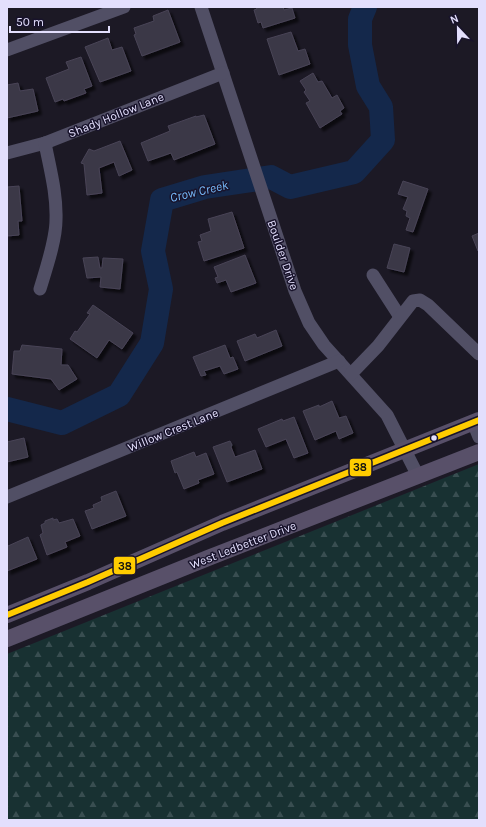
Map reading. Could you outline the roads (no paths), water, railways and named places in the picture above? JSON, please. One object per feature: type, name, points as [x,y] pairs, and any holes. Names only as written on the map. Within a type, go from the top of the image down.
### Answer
[{"type":"main road","points":[[7,615],[222,524],[406,450],[477,426]]},
{"type":"main road","name":"West Ledbetter Drive","points":[[7,639],[208,558],[479,452]]},
{"type":"street","points":[[7,50],[124,7]]},
{"type":"street","name":"Boulder Drive","points":[[201,7],[295,291],[308,323],[324,345],[387,415],[418,476]]},
{"type":"street","name":"Shady Hollow Lane","points":[[7,153],[45,143],[223,73]]},
{"type":"street","points":[[40,289],[50,255],[56,221],[55,193],[45,143]]},
{"type":"street","points":[[373,276],[400,317]]},
{"type":"street","points":[[350,374],[378,346],[414,301],[420,300],[428,305],[479,354]]},
{"type":"street","name":"Willow Crest Lane","points":[[7,497],[339,361]]},
{"type":"waterway","name":"Crow Creek","points":[[7,409],[62,423],[119,395],[152,343],[161,289],[153,251],[162,200],[205,187],[271,177],[290,187],[354,172],[383,140],[381,107],[368,86],[360,45],[360,19],[365,7]]}]
